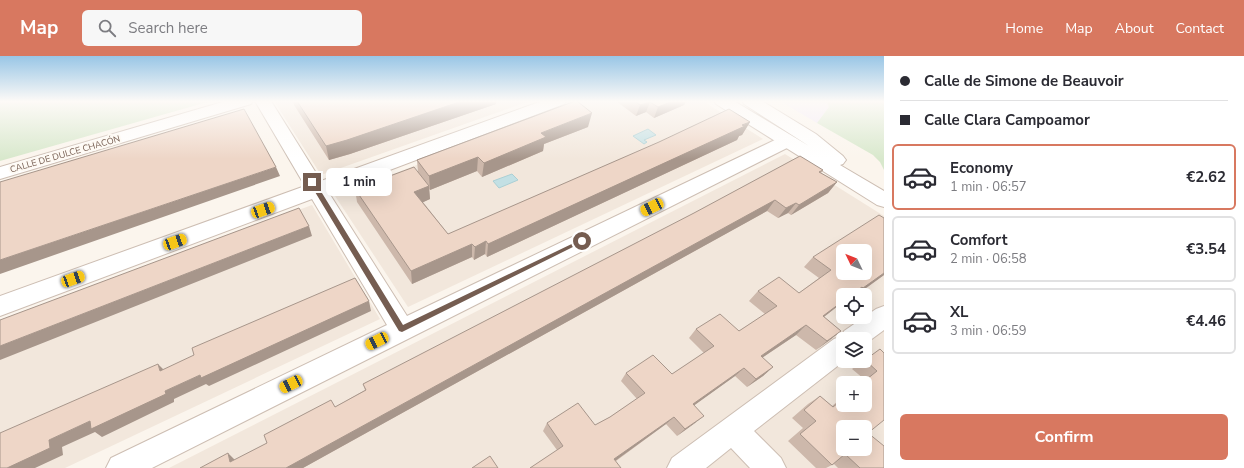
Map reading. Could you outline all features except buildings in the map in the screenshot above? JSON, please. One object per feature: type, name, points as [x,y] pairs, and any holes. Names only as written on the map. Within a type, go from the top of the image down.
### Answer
[{"type":"street","name":"CALLE DE DULCE CHACÓN","points":[[0,173],[179,120]]},
{"type":"street","points":[[275,120],[402,329]]},
{"type":"street","points":[[0,306],[506,120]]},
{"type":"street","points":[[752,120],[785,142],[881,198]]},
{"type":"street","points":[[781,120],[810,138],[881,198]]},
{"type":"street","points":[[121,468],[785,142],[795,143],[841,164]]},
{"type":"street","points":[[862,332],[884,316]]},
{"type":"street","points":[[682,468],[836,352]]},
{"type":"street","points":[[733,430],[771,468]]},
{"type":"shaded area","points":[[286,120],[476,120],[321,175]]},
{"type":"shaded area","points":[[534,120],[733,120],[763,139],[408,307],[335,196]]},
{"type":"shaded area","points":[[785,154],[884,216],[884,468],[169,468]]},
{"type":"shaded area","points":[[312,205],[380,319],[65,468],[0,468],[0,321]]},
{"type":"green space","points":[[0,120],[143,120],[0,161]]},
{"type":"green space","points":[[819,120],[884,120],[884,170],[880,162],[873,155],[817,123]]},
{"type":"water","points":[[648,129],[656,135],[644,140],[647,142],[644,144],[633,136]]},
{"type":"water","points":[[512,174],[518,180],[499,188],[493,181]]},
{"type":"route","points":[[312,182],[402,329],[582,241]]}]
